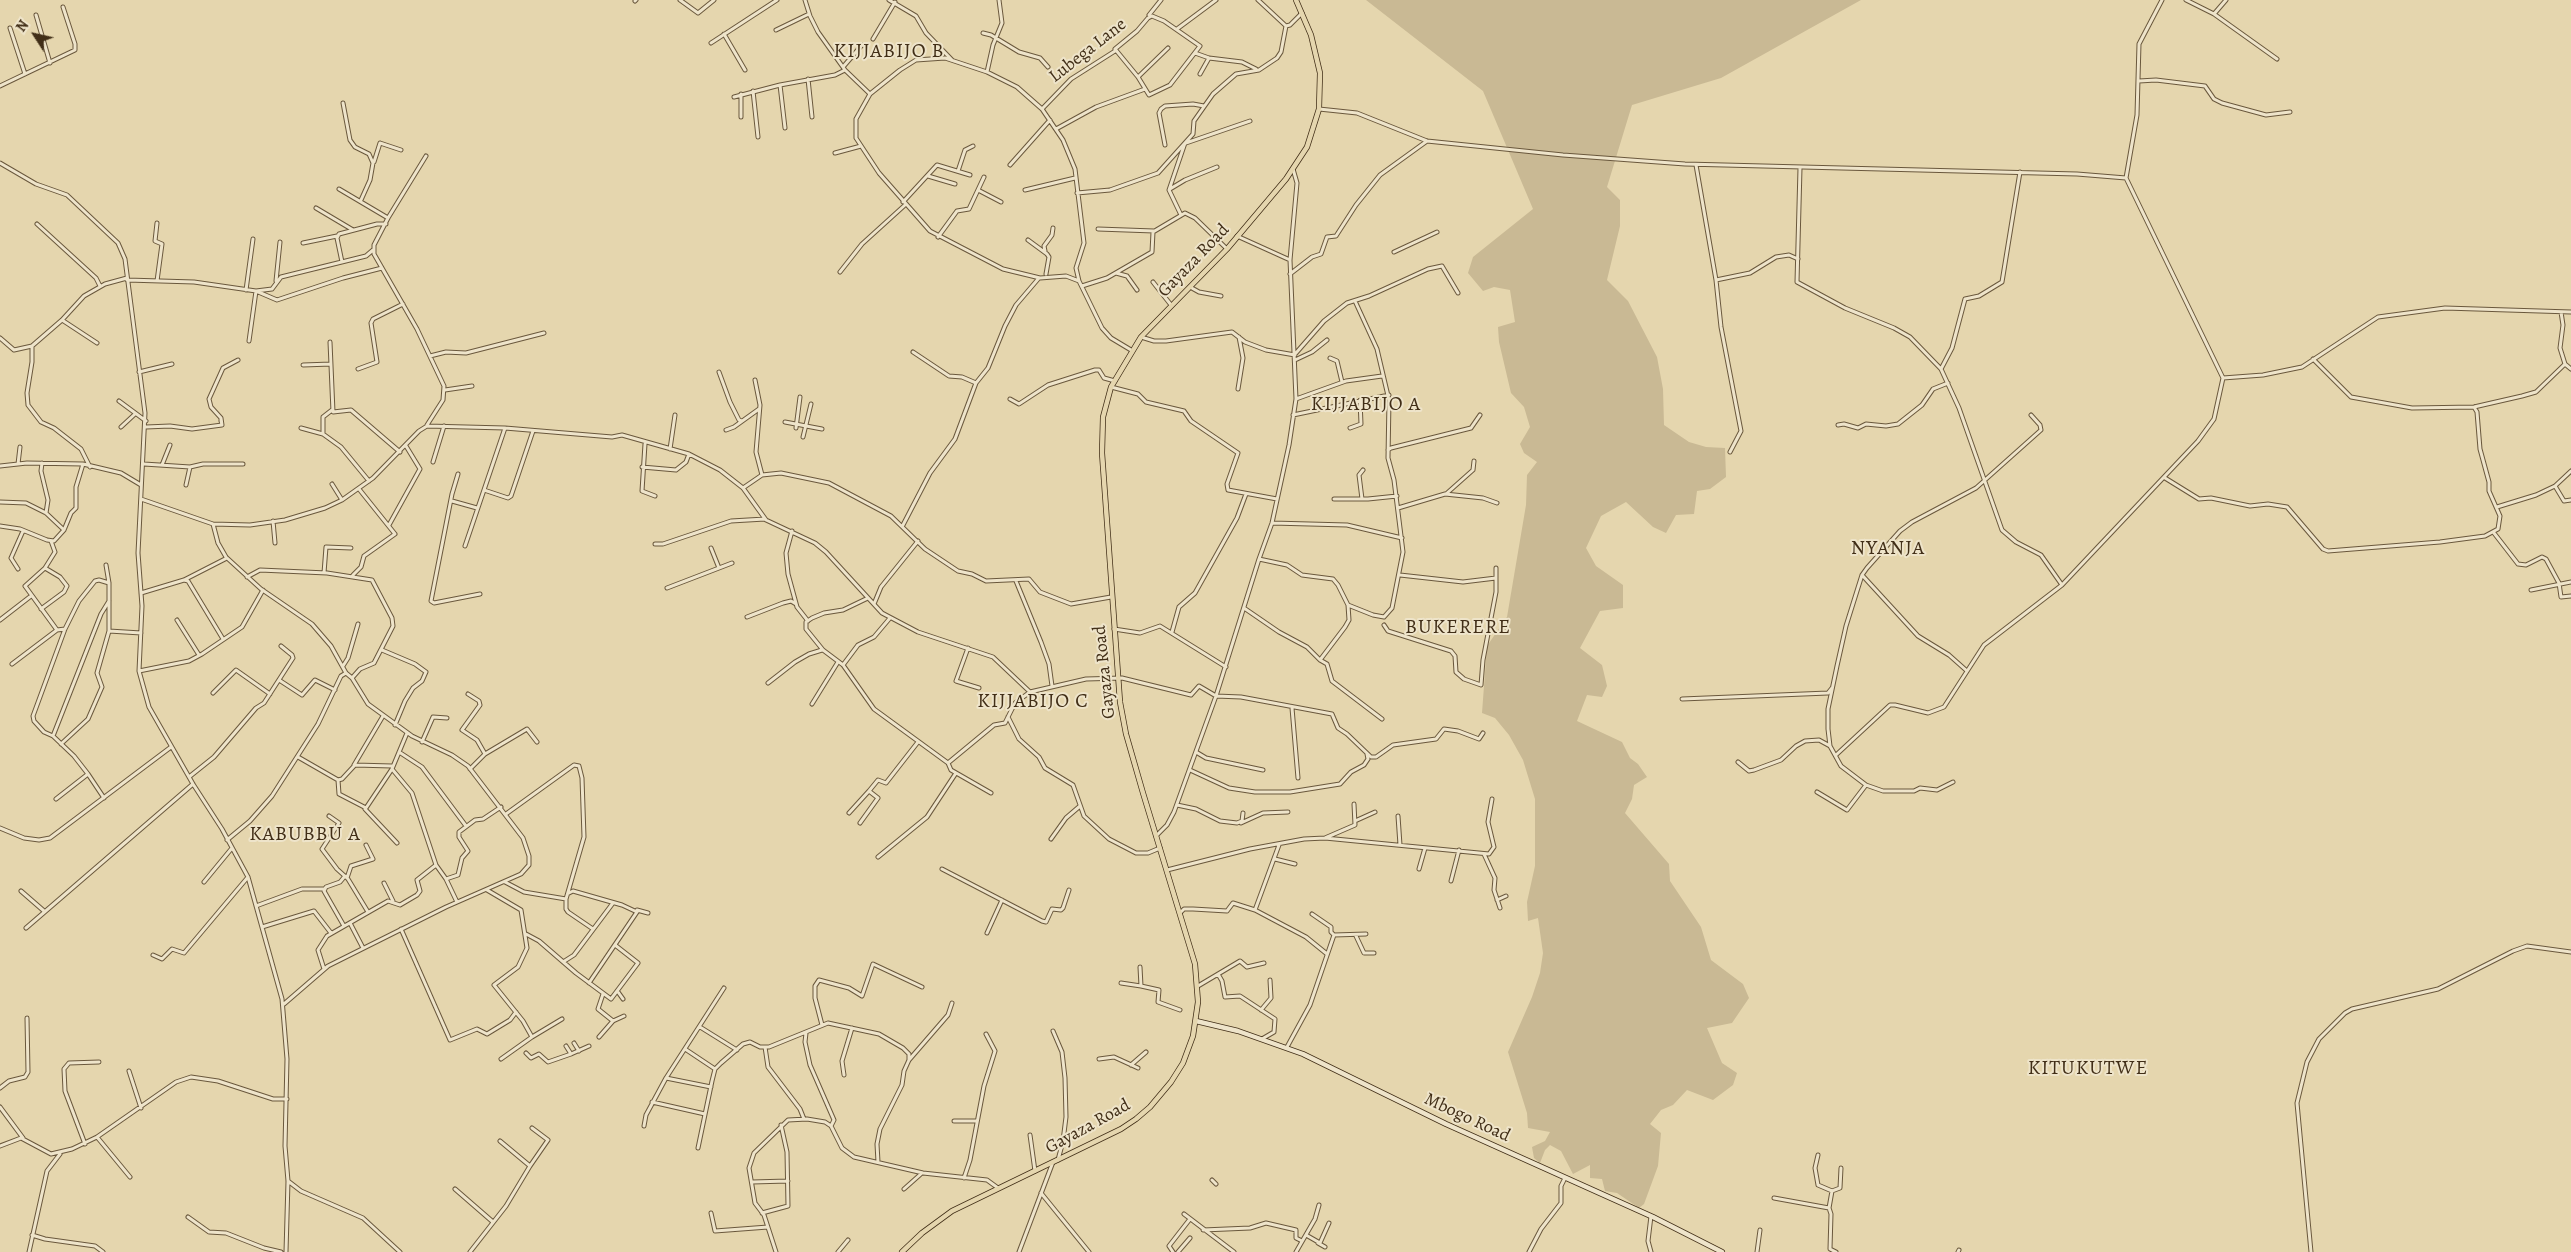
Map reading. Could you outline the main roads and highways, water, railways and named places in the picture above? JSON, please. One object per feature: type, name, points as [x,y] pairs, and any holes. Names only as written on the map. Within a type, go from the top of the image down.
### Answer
[{"type":"main road","name":"Gayaza Road","points":[[902,1252],[922,1233],[945,1216],[998,1188],[1121,1129],[1150,1107],[1164,1092],[1183,1063],[1196,1021],[1198,986],[1192,954],[1126,734],[1117,678],[1111,597],[1101,441],[1103,417],[1111,387],[1131,350],[1171,305],[1227,250],[1293,169],[1309,142],[1319,109],[1321,84],[1319,63],[1296,0]]},
{"type":"main road","name":"Mbogo Road","points":[[1196,1021],[1287,1047],[1446,1124],[1651,1216],[1722,1252]]},
{"type":"district","name":"KIJJABIJO B","points":[[889,52]]},
{"type":"district","name":"KIJJABIJO A","points":[[1366,405]]},
{"type":"district","name":"NYANJA","points":[[1888,549]]},
{"type":"district","name":"BUKERERE","points":[[1458,628]]},
{"type":"district","name":"KIJJABIJO C","points":[[1033,702]]},
{"type":"district","name":"KABUBBU A","points":[[305,835]]},
{"type":"district","name":"KITUKUTWE","points":[[2088,1069]]}]
